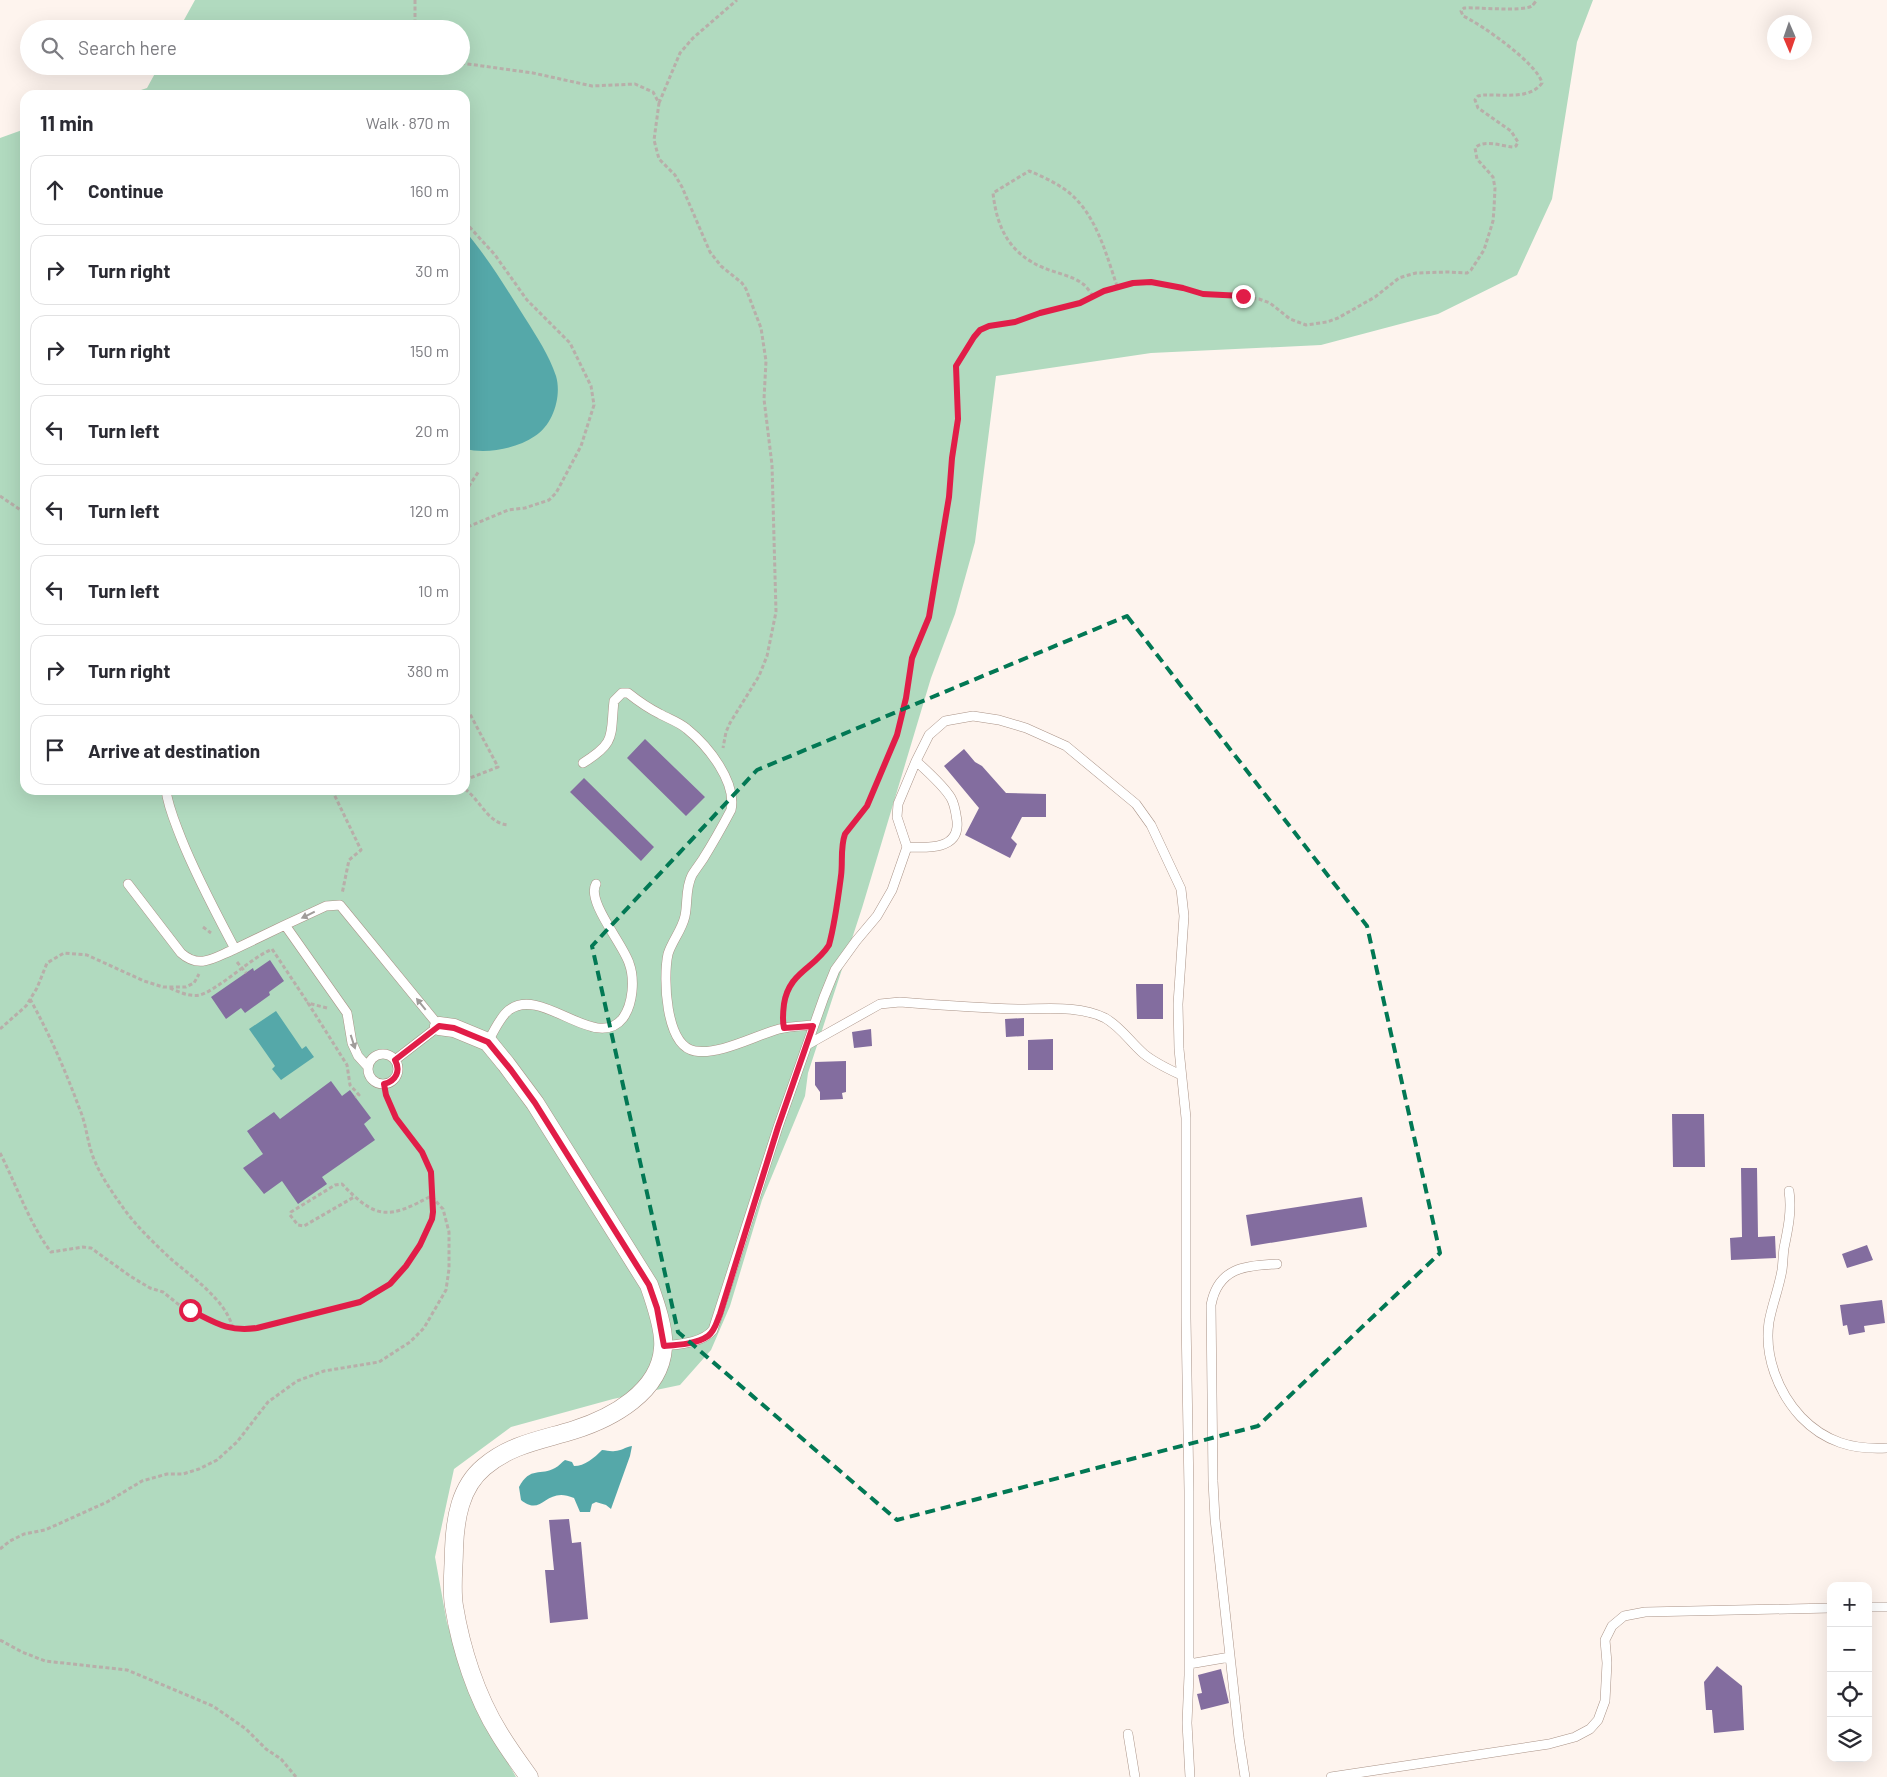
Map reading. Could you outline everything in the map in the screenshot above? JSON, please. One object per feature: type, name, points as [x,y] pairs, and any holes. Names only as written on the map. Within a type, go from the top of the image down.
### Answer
[{"type":"street","points":[[439,1026],[454,1028],[488,1042],[535,1103],[649,1285],[657,1308],[664,1346],[661,1364],[654,1378],[630,1403],[597,1422],[574,1430],[532,1440],[498,1456],[473,1477],[462,1498],[454,1538],[454,1604],[460,1634],[472,1676],[498,1732],[529,1777]]},
{"type":"lane","points":[[583,763],[603,749],[609,742],[614,701],[622,693],[628,693],[644,706],[687,729],[720,767],[731,789],[731,810],[692,876],[687,889],[685,918],[673,943],[667,962],[666,990],[670,1018],[680,1042],[693,1050],[710,1051],[784,1028],[813,1026]]},
{"type":"lane","points":[[664,1346],[695,1341],[708,1336],[713,1330],[778,1127],[834,970],[877,916],[892,890],[907,847],[897,817],[898,804],[929,735],[945,721],[973,716],[999,720],[1026,728],[1066,746],[1136,804],[1152,825],[1181,889],[1184,916],[1178,1004],[1180,1075],[1186,1118],[1186,1318],[1190,1491],[1187,1723],[1190,1777]]},
{"type":"lane","points":[[907,847],[937,847],[947,844],[953,840],[957,825],[950,797],[934,777],[916,762]]},
{"type":"lane","points":[[167,795],[168,806],[186,851],[235,949]]},
{"type":"lane","points":[[128,884],[181,953],[189,960],[204,962],[326,906],[340,905],[439,1026],[395,1060]]},
{"type":"lane","points":[[488,1042],[508,1010],[524,1004],[548,1008],[589,1026],[608,1028],[618,1023],[624,1017],[628,1009],[632,989],[629,963],[606,922],[594,895],[596,884]]},
{"type":"lane","points":[[286,925],[347,1013],[352,1043],[358,1056],[368,1067],[372,1079],[380,1084],[384,1084],[393,1080],[398,1073],[395,1060],[388,1055],[380,1054],[372,1059],[368,1067]]},
{"type":"lane","points":[[806,1045],[880,1004],[900,1002],[1052,1008],[1087,1013],[1104,1018],[1118,1027],[1143,1053],[1160,1065],[1180,1075]]},
{"type":"lane","points":[[1789,1191],[1790,1212],[1782,1270],[1769,1323],[1768,1342],[1774,1373],[1795,1410],[1811,1428],[1830,1439],[1848,1446],[1867,1449],[1887,1448]]},
{"type":"lane","points":[[1245,1777],[1230,1657],[1213,1481],[1211,1305],[1213,1294],[1223,1279],[1234,1270],[1253,1265],[1277,1264]]},
{"type":"lane","points":[[1872,1607],[1887,1607]]},
{"type":"lane","points":[[1331,1777],[1550,1744],[1575,1737],[1590,1729],[1598,1720],[1605,1701],[1607,1663],[1605,1640],[1612,1626],[1624,1616],[1645,1612],[1827,1608]]},
{"type":"lane","points":[[1189,1664],[1230,1657]]},
{"type":"lane","points":[[1128,1734],[1135,1777]]},
{"type":"path","points":[[414,0],[415,20]]},
{"type":"path","points":[[720,767],[726,732],[759,676],[769,646],[776,612],[772,465],[764,399],[765,353],[761,328],[746,289],[742,283],[721,266],[710,252],[682,187],[659,158],[654,140],[659,103],[680,53],[693,38],[737,0]]},
{"type":"path","points":[[784,1028],[782,1020],[788,987],[796,976],[823,954],[829,945],[841,874],[843,839],[867,806],[897,735],[906,698],[912,658],[929,617],[949,497],[958,419],[956,374],[958,362],[974,337],[980,330],[989,326],[1015,322],[1040,313],[1080,303],[1117,286],[1151,282],[1203,294],[1259,299],[1270,303],[1284,316],[1297,322],[1313,324],[1333,320],[1350,312],[1405,276],[1416,273],[1447,272],[1462,274],[1471,270],[1479,259],[1488,239],[1493,221],[1495,199],[1493,177],[1477,159],[1475,148],[1479,144],[1516,146],[1518,142],[1511,131],[1478,108],[1475,100],[1478,96],[1484,95],[1529,92],[1542,83],[1541,78],[1534,69],[1519,54],[1504,42],[1463,16],[1461,11],[1464,8],[1472,7],[1522,8],[1532,6],[1537,0]]},
{"type":"path","points":[[470,63],[533,73],[592,86],[635,84],[653,92],[659,103]]},
{"type":"path","points":[[1094,296],[1083,284],[1043,268],[1021,256],[1006,237],[996,214],[993,193],[1029,171],[1044,177],[1068,192],[1090,216],[1104,248],[1117,286]]},
{"type":"path","points":[[470,227],[490,249],[527,300],[570,344],[590,386],[594,405],[581,446],[556,493],[545,502],[508,510],[470,526]]},
{"type":"path","points":[[470,484],[479,471]]},
{"type":"path","points":[[0,496],[20,510]]},
{"type":"path","points":[[470,714],[498,767],[470,778]]},
{"type":"path","points":[[470,793],[494,821],[500,825],[509,826]]},
{"type":"path","points":[[334,795],[361,850],[349,860],[340,905]]},
{"type":"path","points":[[0,1029],[18,1014],[30,999],[37,988],[47,963],[64,953],[87,955],[144,981],[179,993],[198,995],[207,992],[243,969],[262,954],[272,950],[347,1065],[350,1085],[359,1095],[355,1098]]},
{"type":"path","points":[[168,988],[186,987],[194,983],[204,962]]},
{"type":"path","points":[[30,999],[66,1073],[81,1112],[98,1169],[125,1211],[218,1302],[231,1320],[233,1329]]},
{"type":"path","points":[[308,1003],[347,1013]]},
{"type":"path","points":[[0,1153],[42,1239],[51,1252],[83,1247],[91,1248],[130,1276],[150,1288],[163,1292],[183,1308],[216,1324],[241,1330],[257,1328],[354,1305],[379,1292],[396,1278],[420,1245],[432,1219],[431,1172],[427,1159],[396,1118],[386,1095],[384,1084]]},
{"type":"path","points":[[354,1197],[304,1226],[298,1225],[290,1216],[291,1212],[335,1185],[342,1184],[367,1208],[379,1212],[396,1212],[412,1207],[431,1196]]},
{"type":"path","points":[[0,1549],[24,1534],[45,1530],[106,1502],[142,1481],[167,1474],[191,1472],[217,1460],[237,1442],[268,1402],[297,1381],[324,1371],[379,1362],[410,1342],[424,1328],[446,1290],[449,1269],[450,1232],[443,1209],[431,1196]]},
{"type":"path","points":[[0,1640],[22,1652],[45,1661],[127,1670],[213,1706],[246,1729],[266,1749],[281,1759],[296,1777]]},
{"type":"highlighted area","points":[[1127,616],[1367,926],[1440,1253],[1258,1426],[897,1520],[678,1332],[592,946],[757,770]]},
{"type":"green space","points":[[195,0],[1593,0],[1577,42],[1552,199],[1517,275],[1438,314],[1321,345],[1151,353],[996,376],[975,542],[955,614],[931,678],[862,908],[808,1073],[805,1096],[762,1200],[730,1306],[711,1350],[680,1385],[613,1399],[511,1427],[454,1469],[435,1557],[447,1623],[475,1704],[516,1777],[0,1777],[0,138],[20,131],[20,795],[470,795],[470,90],[141,90],[147,88],[154,75],[470,75],[470,20],[184,20]]},
{"type":"water","points":[[470,238],[496,273],[538,339],[553,368],[558,384],[557,401],[551,417],[547,425],[535,436],[510,447],[492,451],[470,450]]},
{"type":"water","points":[[276,1011],[302,1049],[306,1046],[314,1057],[281,1080],[272,1069],[275,1066],[249,1029]]},
{"type":"water","points":[[632,1446],[611,1509],[606,1505],[596,1502],[592,1504],[590,1512],[580,1512],[574,1498],[564,1495],[557,1495],[534,1505],[528,1505],[521,1500],[519,1487],[527,1476],[550,1470],[565,1460],[572,1462],[574,1466],[582,1465],[593,1459],[602,1450],[617,1451]]},
{"type":"building","points":[[645,739],[705,797],[686,816],[627,758]]},
{"type":"building","points":[[964,749],[1006,793],[1046,794],[1046,817],[1022,817],[1011,838],[1017,844],[1010,858],[965,835],[979,808],[944,766]]},
{"type":"building","points":[[584,778],[654,847],[641,861],[570,792]]},
{"type":"building","points":[[270,960],[284,981],[269,992],[270,995],[245,1013],[241,1008],[226,1019],[211,997],[253,968],[254,971]]},
{"type":"building","points":[[1136,984],[1163,984],[1163,1019],[1137,1019]]},
{"type":"building","points":[[1024,1018],[1024,1036],[1006,1037],[1005,1019]]},
{"type":"building","points":[[871,1029],[872,1046],[854,1048],[852,1032]]},
{"type":"building","points":[[1053,1039],[1053,1070],[1028,1070],[1028,1040]]},
{"type":"building","points":[[846,1061],[846,1092],[842,1093],[843,1099],[820,1100],[820,1092],[815,1085],[815,1062]]},
{"type":"building","points":[[331,1081],[342,1096],[350,1090],[371,1118],[364,1124],[375,1140],[322,1177],[327,1184],[298,1204],[282,1181],[264,1194],[243,1168],[263,1154],[247,1131],[274,1112],[280,1119]]},
{"type":"building","points":[[1672,1114],[1704,1114],[1705,1167],[1673,1167]]},
{"type":"building","points":[[1741,1168],[1757,1168],[1758,1237],[1775,1236],[1776,1258],[1731,1260],[1730,1238],[1742,1237]]},
{"type":"building","points":[[1362,1197],[1367,1227],[1251,1246],[1246,1215]]},
{"type":"building","points":[[1867,1245],[1873,1260],[1847,1268],[1842,1254]]},
{"type":"building","points":[[1882,1300],[1885,1323],[1864,1326],[1865,1332],[1849,1335],[1847,1325],[1843,1326],[1840,1305]]},
{"type":"building","points":[[569,1519],[572,1543],[581,1542],[588,1619],[550,1623],[545,1570],[554,1570],[549,1520]]},
{"type":"building","points":[[1717,1666],[1742,1686],[1744,1730],[1714,1733],[1712,1710],[1706,1710],[1704,1682]]},
{"type":"building","points":[[1221,1669],[1229,1703],[1201,1710],[1197,1694],[1202,1693],[1198,1675]]},
{"type":"route","points":[[190,1310],[216,1324],[228,1328],[241,1330],[257,1328],[354,1305],[379,1292],[396,1278],[420,1245],[432,1219],[431,1172],[427,1159],[396,1118],[386,1095],[384,1084],[393,1080],[398,1073],[395,1060],[439,1026],[454,1028],[488,1042],[535,1103],[649,1285],[657,1308],[664,1346],[695,1341],[708,1336],[713,1330],[720,1314],[778,1127],[813,1026],[784,1028],[782,1020],[788,987],[796,976],[823,954],[829,945],[841,874],[843,839],[867,806],[897,735],[906,698],[912,658],[929,617],[949,497],[958,419],[956,374],[958,362],[980,330],[989,326],[1015,322],[1040,313],[1080,303],[1117,286],[1151,282],[1203,294],[1243,296]]}]
